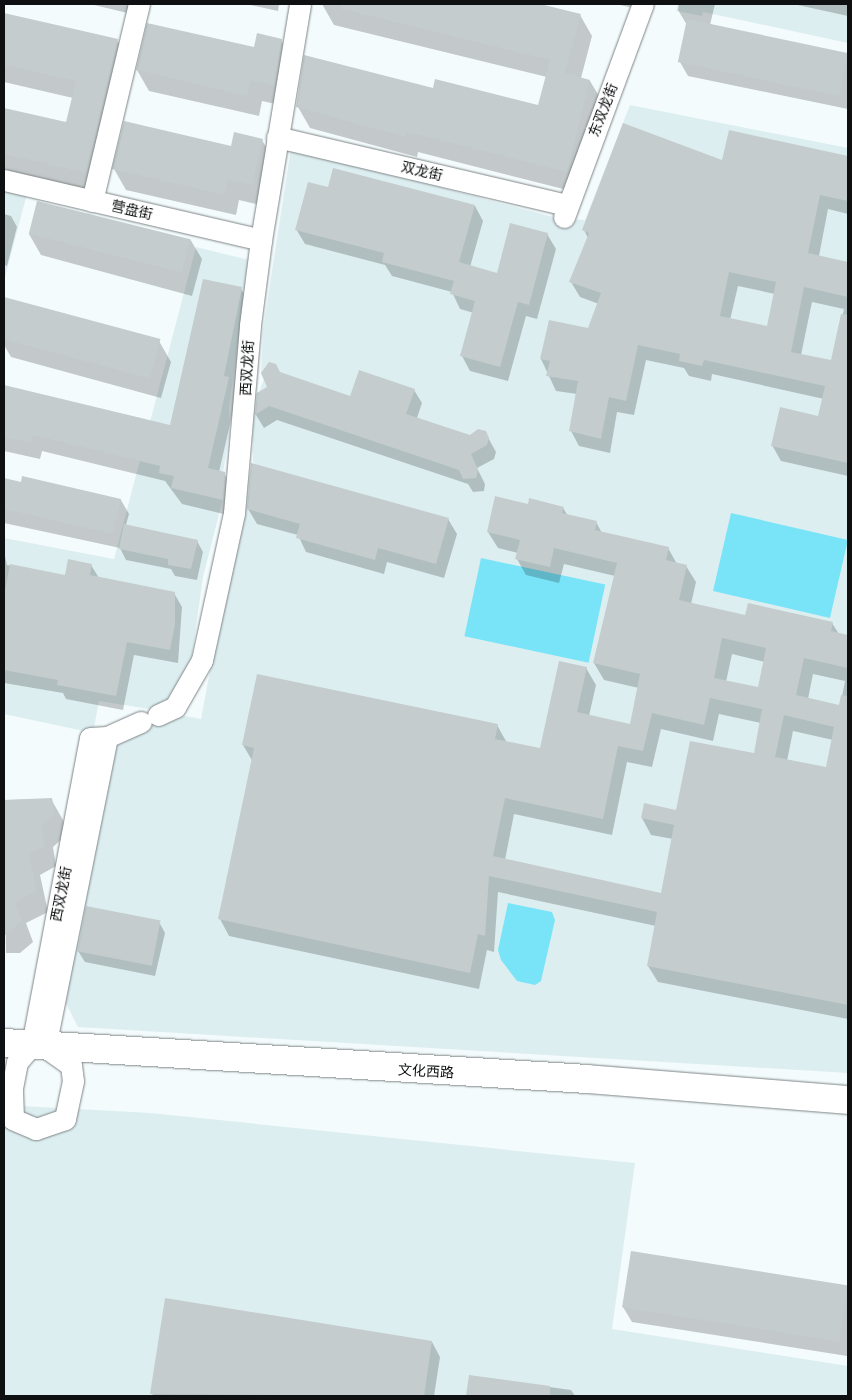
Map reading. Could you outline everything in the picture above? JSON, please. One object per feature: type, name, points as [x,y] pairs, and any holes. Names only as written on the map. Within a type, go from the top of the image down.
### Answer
[{"type":"main road","name":"文化西路","points":[[23,1054],[587,1079],[848,1100]]},
{"type":"street","points":[[92,201],[139,4]]},
{"type":"street","name":"西双龙街","points":[[23,1054],[72,1073],[65,1119],[36,1131],[13,1119],[23,1054],[108,737],[175,707],[202,660],[234,513],[250,325],[261,240],[300,4]]},
{"type":"street","name":"东双龙街","points":[[565,211],[643,4]]},
{"type":"street","name":"双龙街","points":[[277,137],[565,211]]},
{"type":"street","name":"营盘街","points":[[4,180],[261,240]]},
{"type":"shaded area","points":[[678,4],[848,4],[848,43],[703,12],[702,16],[676,11]]},
{"type":"shaded area","points":[[630,105],[848,148],[848,1073],[78,1027],[61,994],[112,748],[174,714],[201,719],[240,508],[253,463],[252,396],[259,392],[264,379],[261,373],[263,329],[291,148],[557,218],[585,220]]},
{"type":"shaded area","points":[[4,188],[27,194],[4,281]]},
{"type":"shaded area","points":[[196,247],[249,260],[229,408],[230,431],[221,484],[223,499],[203,577],[190,670],[161,711],[99,701],[93,733],[4,714],[4,538],[114,559]]},
{"type":"shaded area","points":[[731,513],[848,540],[830,618],[713,591]]},
{"type":"shaded area","points":[[481,558],[605,584],[589,663],[464,636]]},
{"type":"shaded area","points":[[508,903],[552,912],[555,920],[541,981],[535,985],[517,981],[501,960],[498,950]]},
{"type":"shaded area","points":[[4,1105],[151,1113],[635,1163],[612,1329],[848,1366],[848,1396],[4,1396]]},
{"type":"building","points":[[341,4],[540,4],[581,14],[565,73],[590,80],[567,172],[407,132],[405,137],[296,107],[304,55],[433,88],[435,79],[538,105],[550,60],[341,9]]},
{"type":"building","points":[[4,13],[118,39],[86,173],[4,154],[4,108],[66,122],[76,81],[4,65]]},
{"type":"building","points":[[687,19],[848,53],[839,96],[678,62]]},
{"type":"building","points":[[147,23],[254,47],[257,33],[282,39],[274,86],[251,81],[247,96],[136,70]]},
{"type":"building","points":[[124,121],[231,146],[234,132],[263,139],[252,185],[228,180],[224,195],[112,169]]},
{"type":"building","points":[[623,123],[722,160],[729,130],[848,156],[848,201],[820,195],[808,253],[848,262],[848,297],[804,287],[791,352],[831,360],[841,314],[848,315],[848,463],[771,446],[780,407],[818,416],[825,386],[704,360],[702,366],[679,361],[680,354],[638,345],[626,401],[609,397],[601,439],[569,431],[578,381],[546,376],[550,361],[540,359],[549,320],[588,328],[601,293],[569,282],[589,233],[582,230]],"holes":[[[729,272],[776,282],[767,326],[720,316]]]},
{"type":"building","points":[[333,168],[475,205],[459,262],[497,273],[510,223],[548,233],[529,305],[518,302],[500,367],[460,356],[475,301],[450,294],[454,281],[382,262],[384,253],[295,230],[308,182],[328,187]]},
{"type":"building","points":[[37,201],[190,239],[182,272],[29,234]]},
{"type":"building","points":[[203,279],[242,287],[224,376],[229,377],[208,468],[225,472],[223,500],[171,488],[174,476],[159,473],[160,466],[33,435],[31,443],[4,437],[4,385],[170,425]]},
{"type":"building","points":[[4,297],[160,339],[150,379],[4,339]]},
{"type":"building","points":[[269,362],[276,364],[280,372],[350,396],[359,370],[415,389],[406,414],[470,435],[478,429],[486,431],[489,438],[487,445],[471,454],[478,470],[476,478],[463,479],[459,470],[269,406],[255,415],[257,393],[267,387],[261,373]]},
{"type":"building","points":[[251,463],[449,518],[436,564],[378,548],[375,560],[296,538],[300,524],[247,509]]},
{"type":"building","points":[[22,476],[121,499],[113,534],[4,509],[4,478],[21,482]]},
{"type":"building","points":[[495,496],[528,504],[529,498],[564,507],[562,513],[597,521],[595,530],[669,547],[666,560],[687,565],[679,600],[745,615],[748,603],[833,622],[831,631],[848,635],[848,668],[804,658],[796,695],[839,705],[841,695],[848,696],[848,1005],[647,966],[657,912],[489,876],[485,936],[478,934],[470,973],[218,919],[254,748],[242,745],[257,674],[498,724],[495,739],[540,748],[559,661],[587,667],[577,712],[630,724],[640,674],[593,663],[617,563],[554,548],[550,567],[515,559],[520,540],[487,532]],"holes":[[[722,638],[766,648],[758,687],[714,678]],[[710,698],[762,709],[754,753],[690,741],[676,810],[644,803],[641,818],[674,825],[661,893],[493,856],[505,798],[603,819],[618,746],[643,751],[652,713],[704,725]],[[784,715],[834,727],[826,767],[775,757]]]},
{"type":"building","points":[[124,524],[198,540],[191,569],[168,565],[168,559],[119,549]]},
{"type":"building","points":[[68,559],[92,564],[90,575],[175,592],[175,624],[170,650],[127,642],[116,696],[57,685],[58,680],[4,670],[4,596],[10,564],[65,575]]},
{"type":"building","points":[[52,798],[55,814],[42,825],[45,846],[29,854],[37,891],[15,902],[22,921],[4,936],[4,800]]},
{"type":"building","points":[[86,906],[161,921],[152,966],[77,951]]},
{"type":"building","points":[[631,1251],[848,1285],[839,1342],[622,1307]]},
{"type":"building","points":[[165,1298],[432,1341],[424,1396],[150,1394]]},
{"type":"building","points":[[469,1375],[550,1386],[550,1396],[466,1396]]}]
